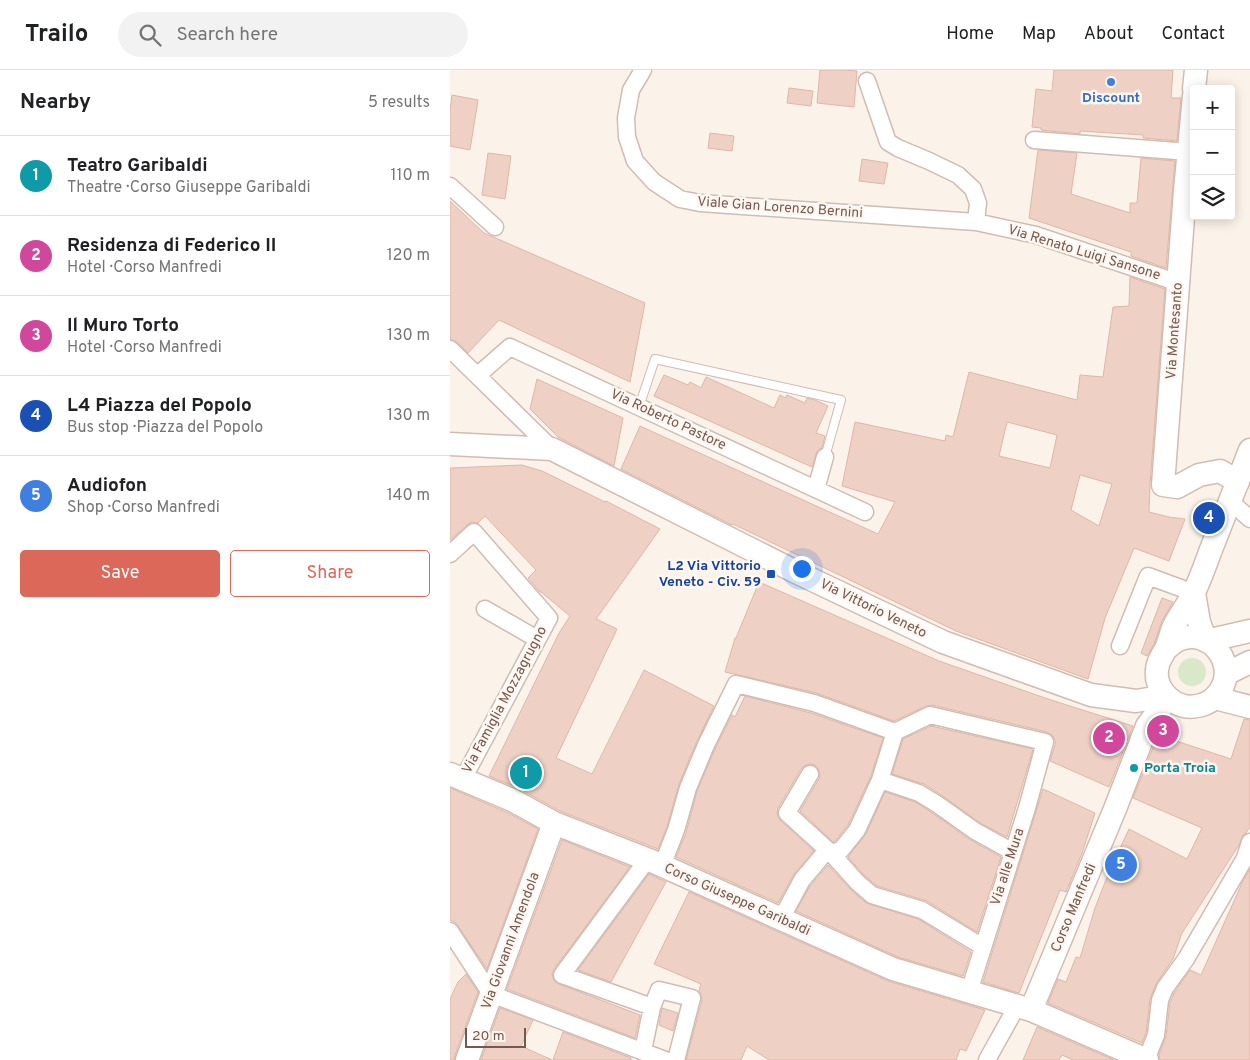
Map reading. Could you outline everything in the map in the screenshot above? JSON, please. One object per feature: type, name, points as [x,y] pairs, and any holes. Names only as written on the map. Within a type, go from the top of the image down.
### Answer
[{"type":"street","name":"Viale Gian Lorenzo Bernini","points":[[643,70],[631,90],[626,118],[627,137],[635,161],[654,182],[680,199],[700,203],[976,222]]},
{"type":"street","points":[[1194,85],[1196,70]]},
{"type":"street","points":[[867,81],[888,142],[958,176],[968,184],[973,189],[978,204],[976,222]]},
{"type":"street","name":"Via Montesanto","points":[[1191,130],[1163,485],[1177,487],[1199,475],[1220,471],[1234,492]]},
{"type":"street","points":[[1034,140],[1189,152]]},
{"type":"street","points":[[450,186],[495,227]]},
{"type":"street","name":"Via Renato Luigi Sansone","points":[[976,222],[1036,235],[1179,283]]},
{"type":"street","name":"Via Roberto Pastore","points":[[478,376],[510,347],[865,512]]},
{"type":"street","points":[[450,349],[552,449]]},
{"type":"street","name":"Via Vittorio Veneto","points":[[450,444],[552,449],[786,567],[943,642],[1091,694],[1136,701],[1167,697]]},
{"type":"street","points":[[1167,648],[1174,626],[1194,593],[1250,450]]},
{"type":"street","points":[[816,489],[825,457]]},
{"type":"street","points":[[1234,492],[1250,518]]},
{"type":"street","name":"Via Famiglia Mozzagrugno","points":[[450,554],[474,532],[549,618],[538,640],[457,776]]},
{"type":"street","points":[[1120,646],[1148,576],[1194,593]]},
{"type":"street","points":[[1194,593],[1199,622],[1206,641]]},
{"type":"street","points":[[485,609],[538,640]]},
{"type":"street","points":[[1206,641],[1250,630]]},
{"type":"street","points":[[1185,638],[1196,638],[1206,641],[1217,649],[1224,661],[1226,674],[1223,687],[1215,698],[1197,707],[1187,707],[1177,704],[1167,697],[1159,684],[1156,671],[1159,658],[1167,648],[1176,641],[1185,638]]},
{"type":"street","points":[[1226,674],[1250,662]]},
{"type":"street","points":[[652,1007],[562,975],[655,863],[676,830],[691,779],[736,684],[814,703],[896,732],[880,780],[857,830],[841,850],[823,854],[802,880],[781,919]]},
{"type":"street","name":"Corso Manfredi","points":[[1024,1008],[1115,809],[1148,726],[1167,697]]},
{"type":"street","points":[[1215,698],[1250,707]]},
{"type":"street","name":"Via alle Mura","points":[[896,732],[930,715],[1045,742],[1027,808],[969,992]]},
{"type":"street","points":[[810,774],[788,812],[831,853],[857,882],[872,895],[922,910],[983,947]]},
{"type":"street","name":"Corso Giuseppe Garibaldi","points":[[457,776],[512,800],[554,823],[655,863],[893,969],[1024,1008],[1147,1060]]},
{"type":"street","points":[[880,780],[919,793],[975,831],[1013,852]]},
{"type":"street","name":"Via Giovanni Amendola","points":[[467,1060],[554,823]]},
{"type":"street","points":[[1147,1060],[1156,1036],[1160,1000],[1164,988],[1186,959],[1244,858],[1250,842]]},
{"type":"street","points":[[450,932],[491,994],[665,1060]]},
{"type":"street","points":[[642,1051],[652,1007],[659,990],[692,998],[676,1060]]},
{"type":"street","points":[[987,1060],[1024,1008]]},
{"type":"lane","points":[[639,407],[655,359],[841,400],[825,457]]},
{"type":"green space","points":[[1192,658],[1202,662],[1206,672],[1202,682],[1192,686],[1182,682],[1178,672],[1182,662]]},
{"type":"building","points":[[820,70],[857,71],[854,107],[817,103]]},
{"type":"building","points":[[1054,70],[1173,70],[1171,98],[1181,98],[1177,141],[1143,138],[1143,135],[1080,131],[1080,134],[1041,130],[1041,128],[1032,127],[1036,89],[1052,91]]},
{"type":"building","points":[[789,88],[813,91],[811,106],[787,103]]},
{"type":"building","points":[[452,95],[478,100],[470,150],[450,146]]},
{"type":"building","points":[[710,133],[734,136],[732,151],[708,148]]},
{"type":"building","points":[[1038,150],[1077,153],[1071,194],[1130,213],[1130,203],[1137,203],[1141,158],[1175,161],[1166,268],[1131,256],[1131,252],[1029,218]]},
{"type":"building","points":[[488,153],[511,156],[505,199],[482,195]]},
{"type":"building","points":[[862,159],[888,163],[884,184],[859,181]]},
{"type":"building","points":[[450,201],[484,233],[645,303],[630,382],[499,320],[468,353],[457,342],[450,339]]},
{"type":"building","points":[[1130,277],[1165,289],[1149,512],[1185,519],[1169,561],[1134,548],[1105,618],[1088,679],[956,631],[732,525],[621,469],[640,426],[878,534],[895,502],[842,486],[855,422],[945,441],[946,435],[953,437],[969,372],[1077,400],[1080,375],[1103,377],[1113,307],[1129,306]],"holes":[[[1007,422],[1057,435],[1050,468],[999,456]],[[1080,475],[1112,484],[1099,526],[1071,510]]]},
{"type":"building","points":[[664,375],[688,385],[690,382],[701,388],[706,377],[774,408],[780,395],[785,398],[787,395],[805,403],[807,398],[828,406],[816,433],[825,436],[822,448],[818,450],[812,467],[654,396]]},
{"type":"building","points":[[537,379],[623,418],[614,466],[558,437],[530,409]]},
{"type":"building","points":[[522,465],[542,471],[660,529],[596,619],[617,629],[556,758],[592,774],[644,670],[714,706],[679,784],[667,827],[658,849],[560,811],[518,788],[489,776],[559,633],[570,616],[540,592],[528,578],[536,570],[485,516],[478,523],[472,522],[467,525],[450,540],[450,468]]},
{"type":"building","points":[[759,582],[939,661],[1133,726],[1109,787],[1050,761],[1055,740],[1047,732],[932,705],[894,721],[816,693],[725,672],[735,638]]},
{"type":"building","points":[[1162,598],[1173,602],[1162,621],[1154,644],[1147,656],[1141,653]]},
{"type":"building","points":[[745,696],[811,713],[883,738],[871,776],[848,825],[833,842],[800,811],[820,775],[815,765],[806,765],[801,769],[778,808],[777,813],[780,820],[814,851],[794,874],[778,903],[676,857],[686,833],[697,791],[715,749],[732,715],[735,717]]},
{"type":"building","points":[[1244,719],[1250,720],[1250,827],[1243,835],[1239,845],[1182,933],[1173,959],[1156,984],[1150,999],[1146,1033],[1142,1043],[1048,1003],[1058,979],[1066,982],[1076,957],[1080,958],[1095,908],[1129,829],[1187,859],[1202,828],[1133,798],[1158,735],[1231,759]]},
{"type":"building","points":[[931,726],[1033,749],[1007,837],[980,823],[924,784],[892,774],[903,739]]},
{"type":"building","points":[[450,788],[506,812],[538,829],[487,969],[455,922],[450,920]]},
{"type":"building","points":[[1043,789],[1095,813],[1082,853],[1066,892],[1060,890],[1019,993],[983,982]]},
{"type":"building","points":[[885,792],[915,802],[969,839],[1001,857],[977,932],[927,901],[877,886],[848,857],[866,834]]},
{"type":"building","points":[[562,840],[630,867],[554,969],[553,978],[559,984],[640,1015],[635,1038],[507,989]]},
{"type":"building","points":[[828,865],[866,903],[918,919],[971,952],[963,976],[898,957],[796,911],[810,886]]},
{"type":"building","points":[[1250,869],[1250,1060],[1160,1060],[1159,1055],[1166,1036],[1170,1003],[1174,993],[1190,970],[1201,975]]},
{"type":"building","points":[[649,874],[666,882],[611,982],[578,970]]},
{"type":"building","points":[[689,892],[888,981],[985,1010],[966,1051],[960,1049],[956,1060],[769,1060],[747,1046],[741,1060],[686,1060],[702,1000],[699,991],[701,984],[654,964]]},
{"type":"building","points":[[466,974],[478,992],[454,1060],[450,1060],[450,999],[458,982]]},
{"type":"building","points":[[500,1008],[533,1020],[521,1046],[552,1060],[481,1060]]},
{"type":"building","points":[[662,1008],[678,1013],[673,1031],[659,1025]]},
{"type":"building","points":[[1037,1027],[1114,1060],[1073,1060],[1062,1055],[1059,1060],[1023,1060]]},
{"type":"building","points":[[563,1032],[631,1058],[631,1060],[553,1060]]},
{"type":"place","name":"Discount","points":[[1111,82]]},
{"type":"place","name":"L4 Piazza del Popolo","points":[[1209,518]]},
{"type":"place","name":"L2 Via Vittorio Veneto - Civ. 59","points":[[771,574]]},
{"type":"place","name":"Il Muro Torto","points":[[1163,731]]},
{"type":"place","name":"Residenza di Federico II","points":[[1109,738]]},
{"type":"place","name":"Porta Troia","points":[[1134,768]]},
{"type":"place","name":"Teatro Garibaldi","points":[[526,773]]},
{"type":"place","name":"Audiofon","points":[[1121,865]]}]
